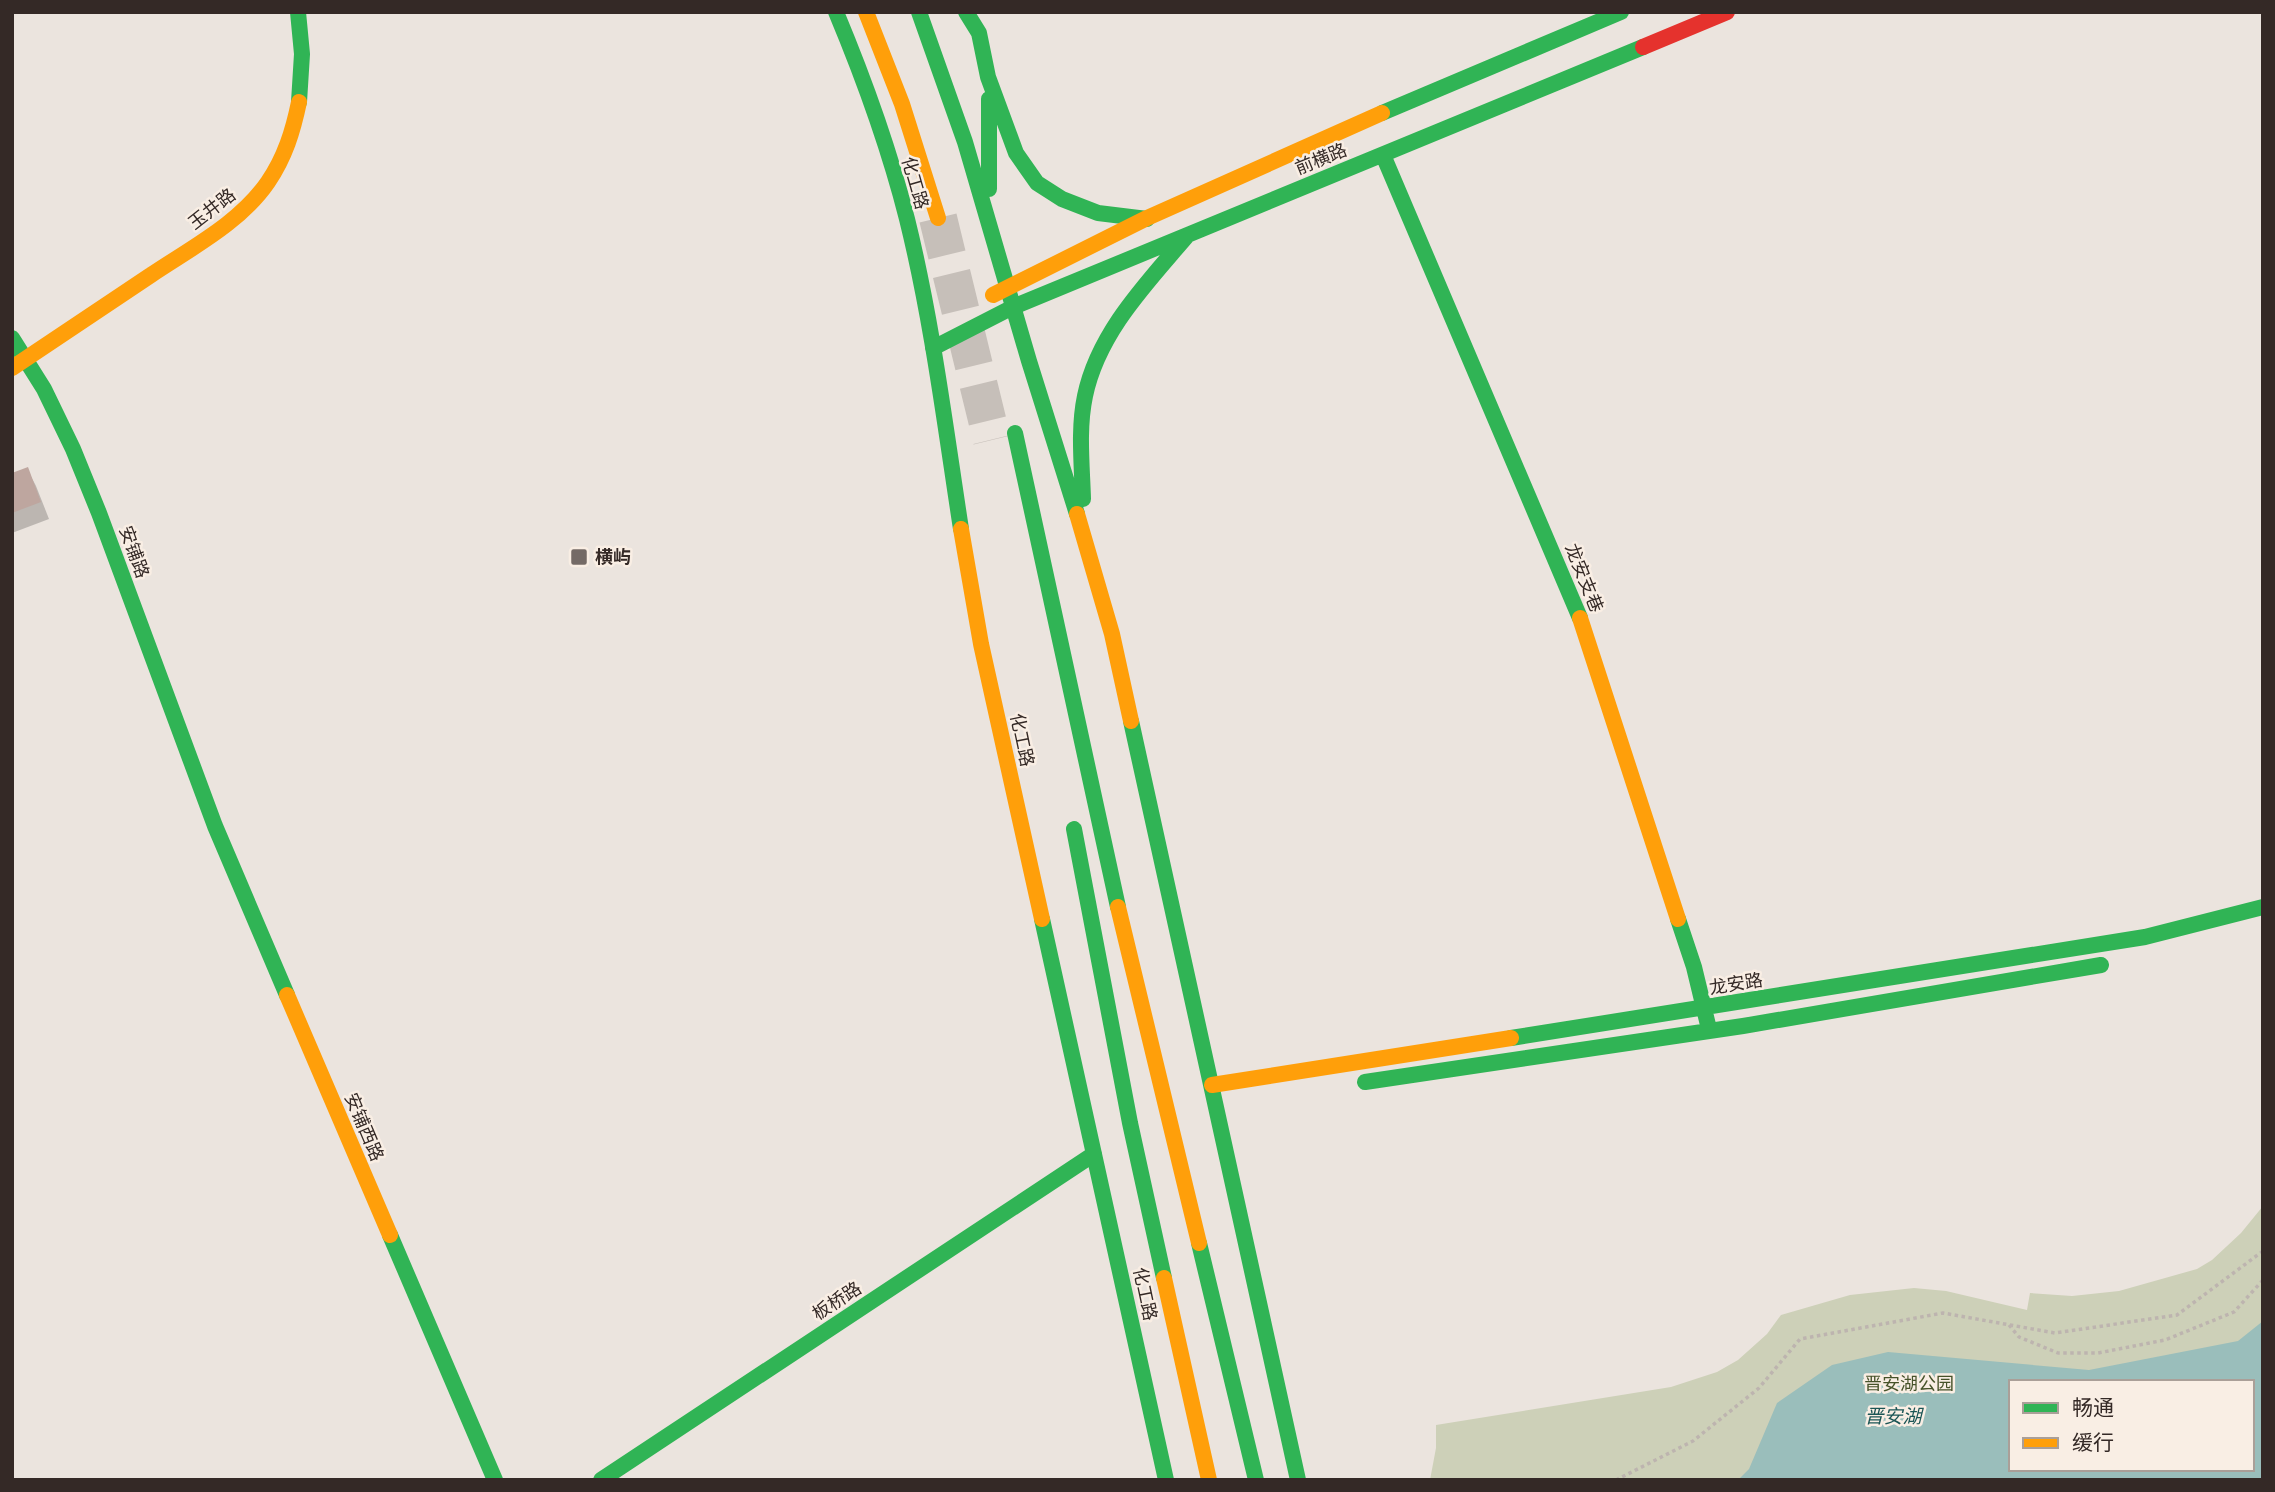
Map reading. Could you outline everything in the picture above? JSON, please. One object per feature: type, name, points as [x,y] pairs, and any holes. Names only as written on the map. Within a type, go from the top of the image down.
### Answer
[{"type":"main road","name":"玉井路","points":[[19,363],[225,226],[273,177],[288,148],[298,108],[302,42],[298,12]]},
{"type":"main road","name":"化工路","points":[[836,12],[872,104],[895,177],[935,326],[933,348],[964,554],[981,644],[1166,1480]]},
{"type":"main road","name":"化工路","points":[[866,12],[902,104],[938,218]]},
{"type":"main road","points":[[919,12],[990,221],[1112,634],[1212,1085],[1223,1103],[1298,1480]]},
{"type":"main road","points":[[966,12],[979,33],[988,77],[1016,153],[1037,183],[1062,199],[1098,213],[1148,219]]},
{"type":"main road","name":"前横路","points":[[974,305],[1148,219],[1621,12]]},
{"type":"main road","name":"前横路","points":[[933,348],[1013,306],[1727,12]]},
{"type":"main road","points":[[988,77],[990,221]]},
{"type":"main road","name":"龙安支巷","points":[[1383,155],[1582,623],[1685,942],[1710,1031]]},
{"type":"main road","points":[[1085,538],[1081,444],[1086,394],[1092,372],[1100,353],[1128,309],[1189,234]]},
{"type":"main road","name":"安铺路","points":[[12,338],[19,363],[60,421],[90,490],[200,788]]},
{"type":"main road","points":[[1015,433],[1108,864],[1255,1480]]},
{"type":"main road","name":"安铺西路","points":[[200,788],[495,1480]]},
{"type":"main road","name":"化工路","points":[[1071,816],[1130,1123],[1209,1480]]},
{"type":"main road","name":"龙安路","points":[[1212,1085],[2145,937],[2263,907]]},
{"type":"main road","points":[[1353,1083],[1710,1031],[2122,962]]},
{"type":"main road","name":"板桥路","points":[[601,1480],[1094,1154]]},
{"type":"path","points":[[1616,1480],[1693,1441],[1759,1388],[1800,1339],[1943,1313],[2055,1333],[2177,1315],[2263,1251]]},
{"type":"path","points":[[2009,1325],[2019,1337],[2058,1353],[2098,1353],[2165,1340],[2234,1312],[2263,1280]]},
{"type":"green space","name":"晋安湖公园","points":[[2263,1206],[2263,1480],[1430,1480],[1436,1448],[1436,1425],[1671,1387],[1717,1372],[1738,1360],[1767,1334],[1781,1315],[1850,1295],[1914,1288],[1946,1291],[2027,1310],[2030,1293],[2072,1296],[2119,1291],[2197,1269],[2212,1260],[2241,1233]]},
{"type":"water","name":"晋安湖","points":[[2263,1321],[2263,1480],[1738,1480],[1749,1469],[1777,1403],[1832,1365],[1888,1352],[2089,1370],[2238,1341]]},
{"type":"building","points":[[28,467],[41,502],[12,513],[12,473]]},
{"type":"tunnel","points":[[938,218],[992,440]]},
{"type":"traffic: fast","points":[[298,12],[302,54],[299,102]]},
{"type":"traffic: fast","points":[[836,12],[875,114],[907,219],[931,334],[961,529]]},
{"type":"traffic: fast","points":[[919,12],[965,142],[1077,514]]},
{"type":"traffic: fast","points":[[966,12],[979,33],[988,77],[1016,153],[1037,183],[1062,199],[1098,213],[1147,219]]},
{"type":"traffic: fast","points":[[1382,113],[1621,12]]},
{"type":"traffic: fast","points":[[933,348],[1013,307],[1643,47]]},
{"type":"traffic: fast","points":[[989,99],[989,189]]},
{"type":"traffic: fast","points":[[1383,155],[1580,618]]},
{"type":"traffic: fast","points":[[1083,499],[1082,421],[1091,373],[1125,310],[1186,237]]},
{"type":"traffic: fast","points":[[12,338],[44,389],[73,449],[215,826],[287,995]]},
{"type":"traffic: fast","points":[[1015,433],[1118,907]]},
{"type":"traffic: fast","points":[[1131,721],[1298,1480]]},
{"type":"traffic: fast","points":[[1074,829],[1130,1123],[1164,1278]]},
{"type":"traffic: fast","points":[[1511,1038],[2145,937],[2263,907]]},
{"type":"traffic: fast","points":[[1042,919],[1166,1480]]},
{"type":"traffic: fast","points":[[1678,919],[1694,967],[1708,1025]]},
{"type":"traffic: fast","points":[[1365,1082],[1743,1026],[2101,965]]},
{"type":"traffic: fast","points":[[601,1480],[1094,1154]]},
{"type":"traffic: fast","points":[[390,1235],[495,1480]]},
{"type":"traffic: fast","points":[[1199,1243],[1256,1480]]},
{"type":"traffic: slow","points":[[866,12],[902,104],[938,218]]},
{"type":"traffic: slow","points":[[12,368],[214,234],[244,210],[257,197],[279,163],[299,102]]},
{"type":"traffic: slow","points":[[993,295],[1147,218],[1382,113]]},
{"type":"traffic: slow","points":[[1077,514],[1112,634],[1131,721]]},
{"type":"traffic: slow","points":[[961,529],[981,644],[1042,919]]},
{"type":"traffic: slow","points":[[1580,618],[1678,919]]},
{"type":"traffic: slow","points":[[1118,907],[1199,1243]]},
{"type":"traffic: slow","points":[[287,995],[390,1235]]},
{"type":"traffic: slow","points":[[1212,1085],[1511,1038]]},
{"type":"traffic: slow","points":[[1164,1278],[1209,1480]]},
{"type":"traffic: jam","points":[[1643,47],[1727,12]]},
{"type":"place","name":"横屿","points":[[579,557]]}]
